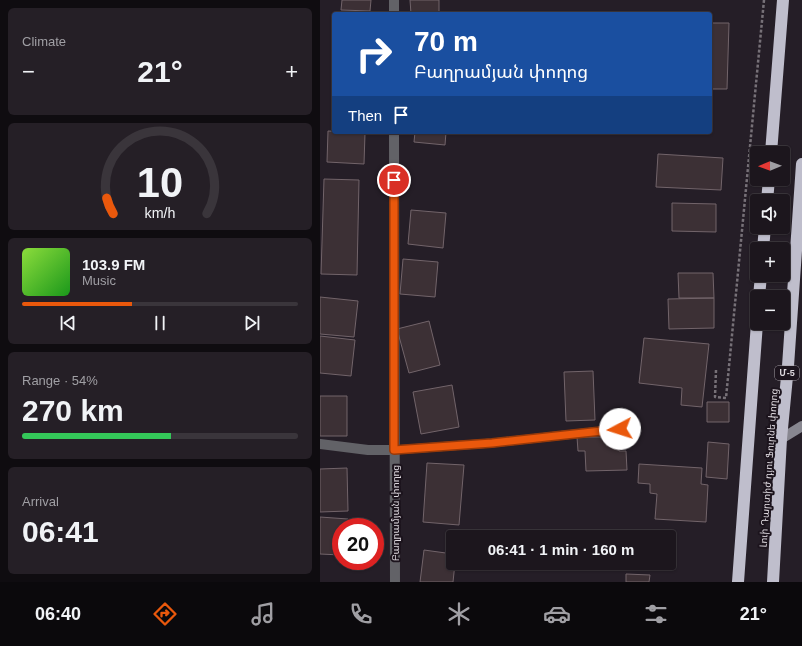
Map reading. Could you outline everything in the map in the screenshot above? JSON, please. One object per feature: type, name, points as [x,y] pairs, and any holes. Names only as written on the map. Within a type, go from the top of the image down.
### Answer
[{"type":"highway","points":[[772,146],[783,0]]},
{"type":"highway","name":"Լուի Դարտիժ դյու Ֆուրնե փողոց","points":[[773,582],[780,439],[788,366],[802,164]]},
{"type":"highway","points":[[738,582],[756,330]]},
{"type":"main road","points":[[780,439],[802,426]]},
{"type":"street","points":[[394,0],[394,12]]},
{"type":"street","name":"Բաղրամյան փողոց","points":[[394,134],[395,582]]},
{"type":"street","points":[[320,444],[368,450],[394,450]]},
{"type":"lane","points":[[394,450],[492,443],[620,429]]},
{"type":"path","points":[[716,370],[715,398],[726,398],[764,0]]},
{"type":"building","points":[[342,0],[371,0],[370,11],[341,10]]},
{"type":"building","points":[[410,0],[439,0],[439,12],[411,12]]},
{"type":"building","points":[[712,23],[729,23],[727,89],[712,89]]},
{"type":"building","points":[[328,131],[332,131],[332,134],[365,134],[364,164],[327,162]]},
{"type":"building","points":[[415,134],[446,134],[445,145],[414,142]]},
{"type":"building","points":[[658,154],[723,158],[721,190],[656,187]]},
{"type":"building","points":[[324,179],[359,180],[357,275],[321,274]]},
{"type":"building","points":[[672,203],[716,204],[716,232],[672,231]]},
{"type":"building","points":[[411,210],[446,213],[443,248],[408,244]]},
{"type":"building","points":[[403,259],[438,262],[435,297],[400,294]]},
{"type":"building","points":[[678,273],[713,273],[714,298],[679,298]]},
{"type":"building","points":[[320,297],[358,301],[354,337],[320,334]]},
{"type":"building","points":[[714,298],[714,328],[669,329],[668,299]]},
{"type":"building","points":[[429,321],[440,365],[409,373],[397,329]]},
{"type":"building","points":[[320,336],[355,340],[351,376],[320,373]]},
{"type":"building","points":[[644,338],[709,344],[702,407],[681,405],[682,388],[639,383]]},
{"type":"building","points":[[593,371],[595,420],[566,421],[564,372]]},
{"type":"building","points":[[452,385],[459,427],[421,434],[413,392]]},
{"type":"building","points":[[320,396],[347,396],[347,436],[320,436]]},
{"type":"building","points":[[707,402],[729,402],[729,422],[707,422]]},
{"type":"building","points":[[577,437],[618,437],[619,451],[626,451],[627,470],[586,471],[585,451],[578,451]]},
{"type":"building","points":[[708,442],[729,444],[727,479],[706,477]]},
{"type":"building","points":[[427,463],[464,465],[459,525],[423,522]]},
{"type":"building","points":[[639,464],[702,468],[701,484],[708,485],[706,522],[655,519],[657,494],[650,493],[650,484],[638,483]]},
{"type":"building","points":[[347,468],[348,511],[320,512],[320,469]]},
{"type":"building","points":[[320,517],[334,518],[332,518],[332,555],[320,554]]},
{"type":"building","points":[[424,550],[446,553],[446,570],[454,570],[453,582],[420,582]]},
{"type":"building","points":[[626,574],[650,575],[649,582],[626,582]]},
{"type":"route","points":[[394,180],[394,450],[492,443],[620,429]]}]
